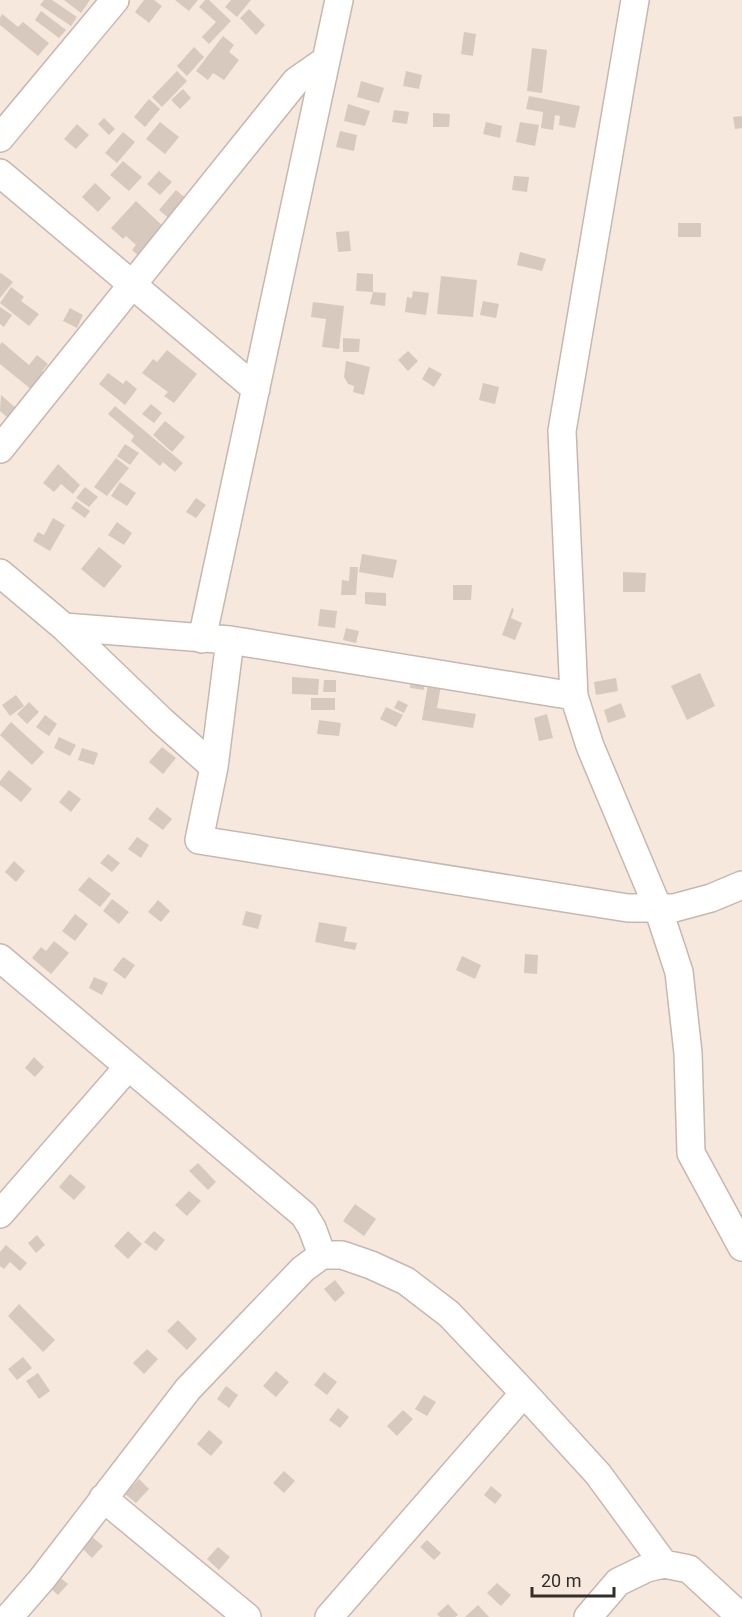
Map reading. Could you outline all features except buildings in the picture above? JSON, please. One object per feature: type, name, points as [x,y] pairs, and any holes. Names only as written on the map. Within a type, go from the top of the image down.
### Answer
[{"type":"street","points":[[0,138],[115,0]]},
{"type":"street","points":[[202,639],[339,0]]},
{"type":"street","points":[[635,0],[562,431],[574,696],[590,746],[658,908],[679,972],[688,1053],[691,1153],[742,1247]]},
{"type":"street","points":[[0,449],[296,81],[326,60]]},
{"type":"street","points":[[0,173],[256,389]]},
{"type":"street","points":[[0,573],[64,627],[162,721],[214,767]]},
{"type":"street","points":[[64,627],[230,640],[574,696]]},
{"type":"street","points":[[230,640],[214,767],[199,840],[628,908],[674,908],[711,898],[742,885]]},
{"type":"street","points":[[0,958],[304,1215],[312,1228],[322,1255]]},
{"type":"street","points":[[0,1214],[128,1067]]},
{"type":"street","points":[[9,1617],[42,1579],[188,1389],[303,1269],[322,1255],[342,1255],[406,1281],[450,1314],[598,1474],[664,1564]]},
{"type":"street","points":[[329,1617],[524,1393]]},
{"type":"street","points":[[103,1498],[247,1617]]},
{"type":"street","points":[[588,1617],[618,1582],[647,1568],[664,1564],[689,1569],[741,1617]]}]
